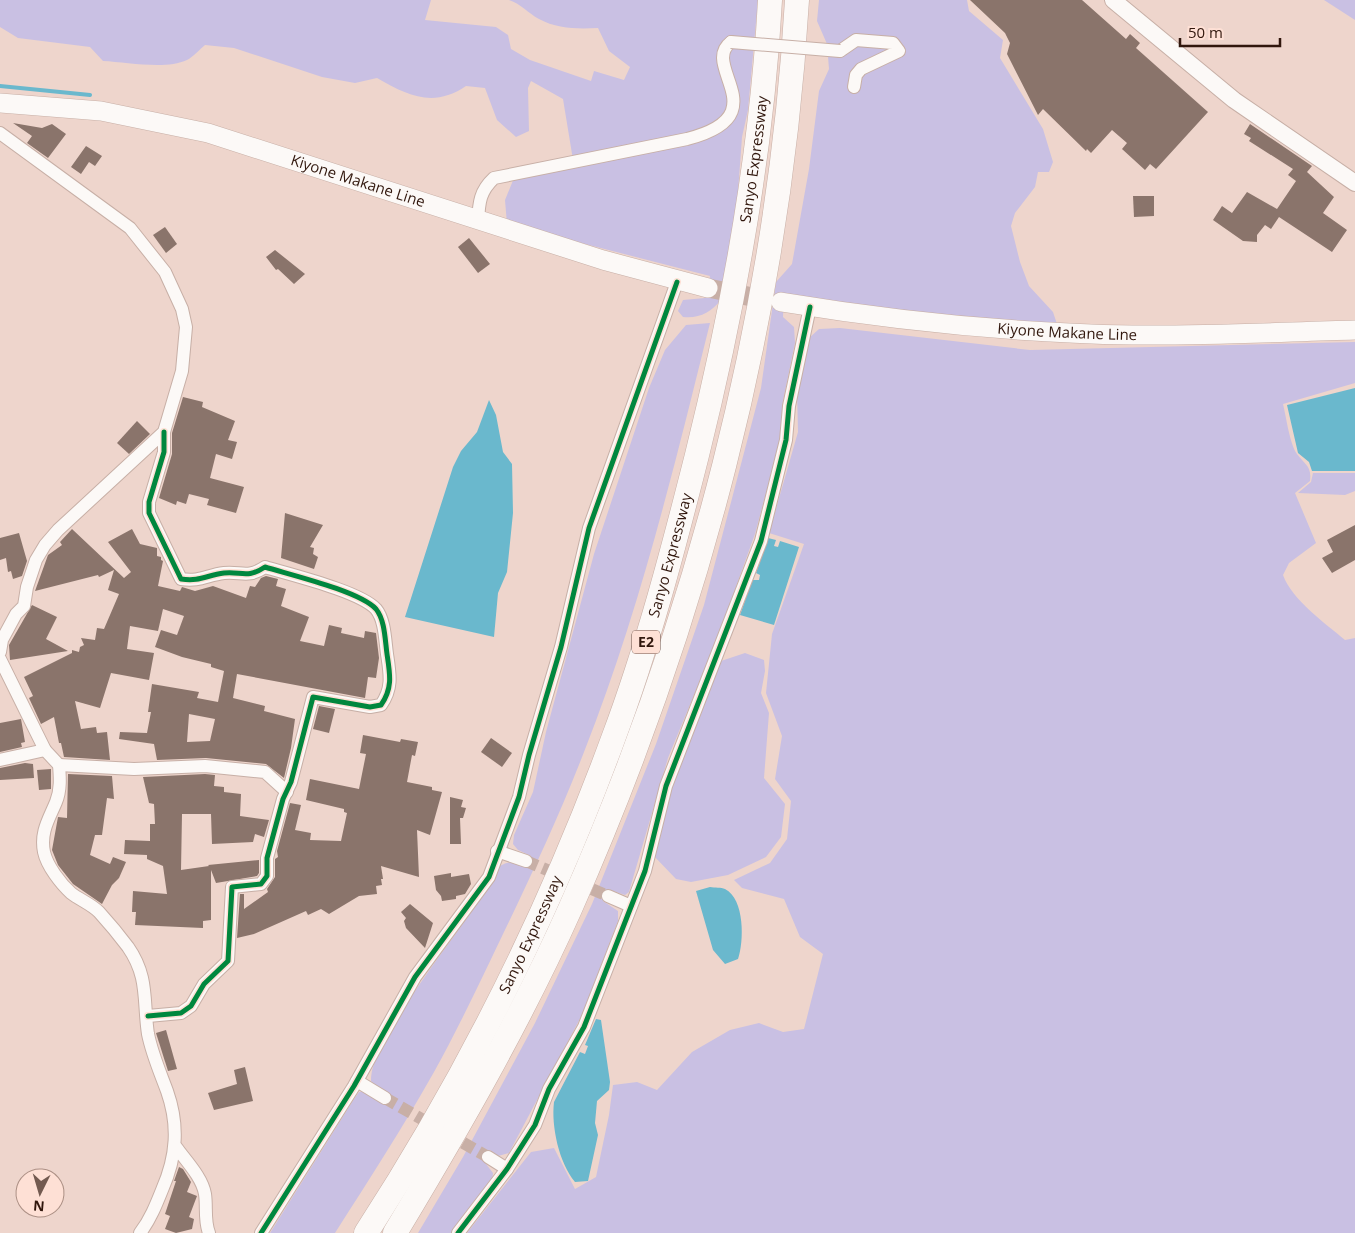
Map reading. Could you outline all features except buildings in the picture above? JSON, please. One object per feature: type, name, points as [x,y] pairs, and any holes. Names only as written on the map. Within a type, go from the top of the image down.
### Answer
[{"type":"highway","name":"Sanyo Expressway","points":[[366,1233],[417,1150],[460,1074],[547,901],[594,788],[642,656],[678,529],[711,397],[730,308],[758,129],[770,0]]},
{"type":"highway","name":"Sanyo Expressway","points":[[395,1233],[482,1084],[569,912],[638,744],[666,660],[705,539],[757,314],[773,223],[797,0]]},
{"type":"main road","name":"Kiyone Makane Line","points":[[0,103],[101,111],[208,133],[478,221],[677,282],[708,288]]},
{"type":"main road","name":"Kiyone Makane Line","points":[[781,302],[965,325],[1076,333],[1133,335],[1355,330]]},
{"type":"street","points":[[1113,0],[1234,100],[1355,183]]},
{"type":"street","points":[[478,221],[479,198],[485,187],[494,178],[688,139],[707,134],[724,125],[732,114],[733,100],[729,77],[721,57],[724,47],[731,42],[840,52],[856,40],[893,43],[899,51],[861,68],[856,75],[854,87]]},
{"type":"street","points":[[0,133],[123,222],[147,247],[165,272],[182,308],[186,327],[186,346],[182,372],[164,432],[164,452],[149,502],[150,513],[182,579],[204,580],[224,573],[245,575],[256,573],[265,567],[361,598],[376,610],[382,620],[391,682],[388,695],[381,705],[370,707],[313,697],[292,782],[283,799],[267,858],[267,876],[261,884],[232,887],[228,961],[204,984],[191,1006],[181,1012],[148,1016]]},
{"type":"street","points":[[261,1233],[356,1081],[414,977],[489,877],[497,850],[519,797],[529,755],[561,647],[589,528],[677,282]]},
{"type":"street","points":[[458,1233],[507,1169],[535,1124],[549,1089],[584,1027],[631,906],[644,871],[672,768],[761,540],[786,440],[789,406],[810,307]]},
{"type":"street","points":[[0,652],[2,640],[16,614],[24,606],[27,587],[36,560],[45,545],[58,530],[164,432]]},
{"type":"street","points":[[0,659],[45,750],[59,765],[60,784],[56,802],[47,819],[43,837],[44,853],[58,878],[70,892],[98,911],[128,947],[137,963],[144,982],[148,1032],[154,1060],[168,1092],[176,1125],[176,1147],[166,1181],[150,1219],[140,1233]]},
{"type":"street","points":[[0,760],[45,750]]},
{"type":"street","points":[[59,765],[134,770],[205,766],[265,772],[287,792]]},
{"type":"street","points":[[497,850],[526,861]]},
{"type":"street","points":[[608,896],[631,906]]},
{"type":"street","points":[[356,1081],[385,1098]]},
{"type":"street","points":[[176,1147],[197,1176],[205,1193],[205,1218],[209,1233]]},
{"type":"street","points":[[488,1157],[507,1169]]},
{"type":"shaded area","points":[[0,0],[431,0],[425,20],[496,27],[508,35],[511,49],[530,60],[591,81],[594,71],[624,80],[630,67],[609,51],[598,28],[560,27],[553,25],[539,19],[509,0],[758,0],[748,110],[742,137],[737,206],[721,300],[704,314],[694,317],[683,317],[678,311],[683,300],[705,298],[710,276],[507,224],[505,200],[514,178],[574,166],[563,99],[531,81],[528,88],[529,131],[516,137],[497,120],[485,88],[466,86],[443,97],[421,97],[399,90],[377,78],[355,83],[322,77],[234,48],[205,45],[189,59],[168,65],[103,61],[90,47],[18,38],[0,27]]},
{"type":"shaded area","points":[[819,0],[967,0],[969,11],[1003,40],[1000,58],[1043,129],[1053,162],[1049,172],[1038,172],[1035,187],[1015,213],[1011,226],[1020,262],[1029,286],[1053,312],[1057,324],[860,307],[784,296],[783,317],[794,327],[795,343],[783,401],[779,445],[755,534],[718,637],[668,758],[629,892],[625,895],[610,890],[603,901],[618,911],[618,921],[582,1015],[509,1153],[498,1156],[490,1150],[483,1160],[493,1173],[492,1182],[452,1233],[418,1233],[463,1157],[535,1023],[592,904],[656,744],[704,605],[761,388],[776,282],[792,264],[809,169],[819,91],[829,69],[827,44],[817,21]]},
{"type":"shaded area","points":[[1324,0],[1355,0],[1355,20]]},
{"type":"shaded area","points":[[710,323],[654,540],[622,647],[575,775],[525,889],[434,1072],[386,1153],[335,1233],[270,1233],[359,1092],[379,1090],[371,1081],[373,1066],[390,1032],[401,1012],[481,898],[493,874],[500,866],[510,862],[526,867],[531,856],[518,850],[513,844],[514,835],[533,792],[546,732],[594,554],[649,388],[665,350],[686,325]]},
{"type":"shaded area","points":[[840,328],[1030,350],[1355,342],[1355,383],[1283,404],[1290,437],[1295,450],[1310,472],[1310,481],[1295,493],[1316,543],[1289,563],[1283,575],[1287,584],[1301,602],[1319,619],[1345,640],[1355,638],[1355,1233],[467,1233],[531,1152],[554,1148],[575,1189],[596,1177],[609,1115],[613,1085],[637,1082],[657,1090],[692,1052],[730,1030],[759,1023],[783,1032],[804,1029],[823,954],[800,937],[784,899],[742,888],[734,880],[770,863],[787,839],[791,801],[775,779],[782,736],[766,693],[772,634],[804,544],[769,533],[798,432],[797,392],[808,339],[819,329]]},
{"type":"shaded area","points":[[1313,473],[1355,473],[1355,491],[1345,495],[1298,493],[1311,482]]},
{"type":"shaded area","points":[[745,653],[764,660],[765,671],[761,693],[769,713],[764,778],[785,804],[781,837],[766,857],[728,875],[691,882],[676,879],[652,854],[673,773],[718,662]]},
{"type":"water","points":[[1355,388],[1355,471],[1312,471],[1309,462],[1298,453],[1287,405]]},
{"type":"water","points":[[489,400],[496,415],[503,452],[512,464],[513,513],[507,572],[498,593],[494,637],[405,617],[453,467],[461,451],[477,432]]},
{"type":"water","points":[[768,538],[776,540],[774,546],[778,547],[780,541],[799,547],[774,625],[740,615],[752,580],[759,580],[760,575],[756,573]]},
{"type":"water","points":[[710,887],[723,888],[732,894],[741,921],[742,932],[738,959],[725,964],[713,950],[696,891]]},
{"type":"water","points":[[596,1019],[601,1020],[610,1082],[609,1090],[597,1101],[595,1123],[598,1135],[588,1181],[575,1182],[569,1174],[557,1144],[553,1112],[554,1102],[580,1052],[585,1054],[588,1046],[585,1045]]},
{"type":"waterway","points":[[0,86],[90,95]]},
{"type":"tunnel","points":[[708,288],[772,301]]},
{"type":"tunnel","points":[[526,861],[608,896]]},
{"type":"tunnel","points":[[385,1098],[488,1157]]},
{"type":"cycle path","points":[[261,1233],[354,1086],[415,977],[489,877],[519,797],[529,755],[561,647],[589,528],[677,282]]},
{"type":"cycle path","points":[[458,1233],[507,1169],[535,1125],[549,1089],[584,1027],[645,871],[666,786],[761,541],[786,440],[789,406],[810,307]]},
{"type":"cycle path","points":[[148,1016],[181,1013],[191,1006],[204,984],[228,961],[232,887],[261,884],[267,876],[267,858],[283,799],[291,782],[313,697],[370,707],[381,705],[385,699],[390,681],[383,624],[379,614],[367,602],[355,596],[324,584],[265,567],[249,574],[224,573],[198,579],[181,579],[149,513],[149,502],[164,452],[164,432]]}]
